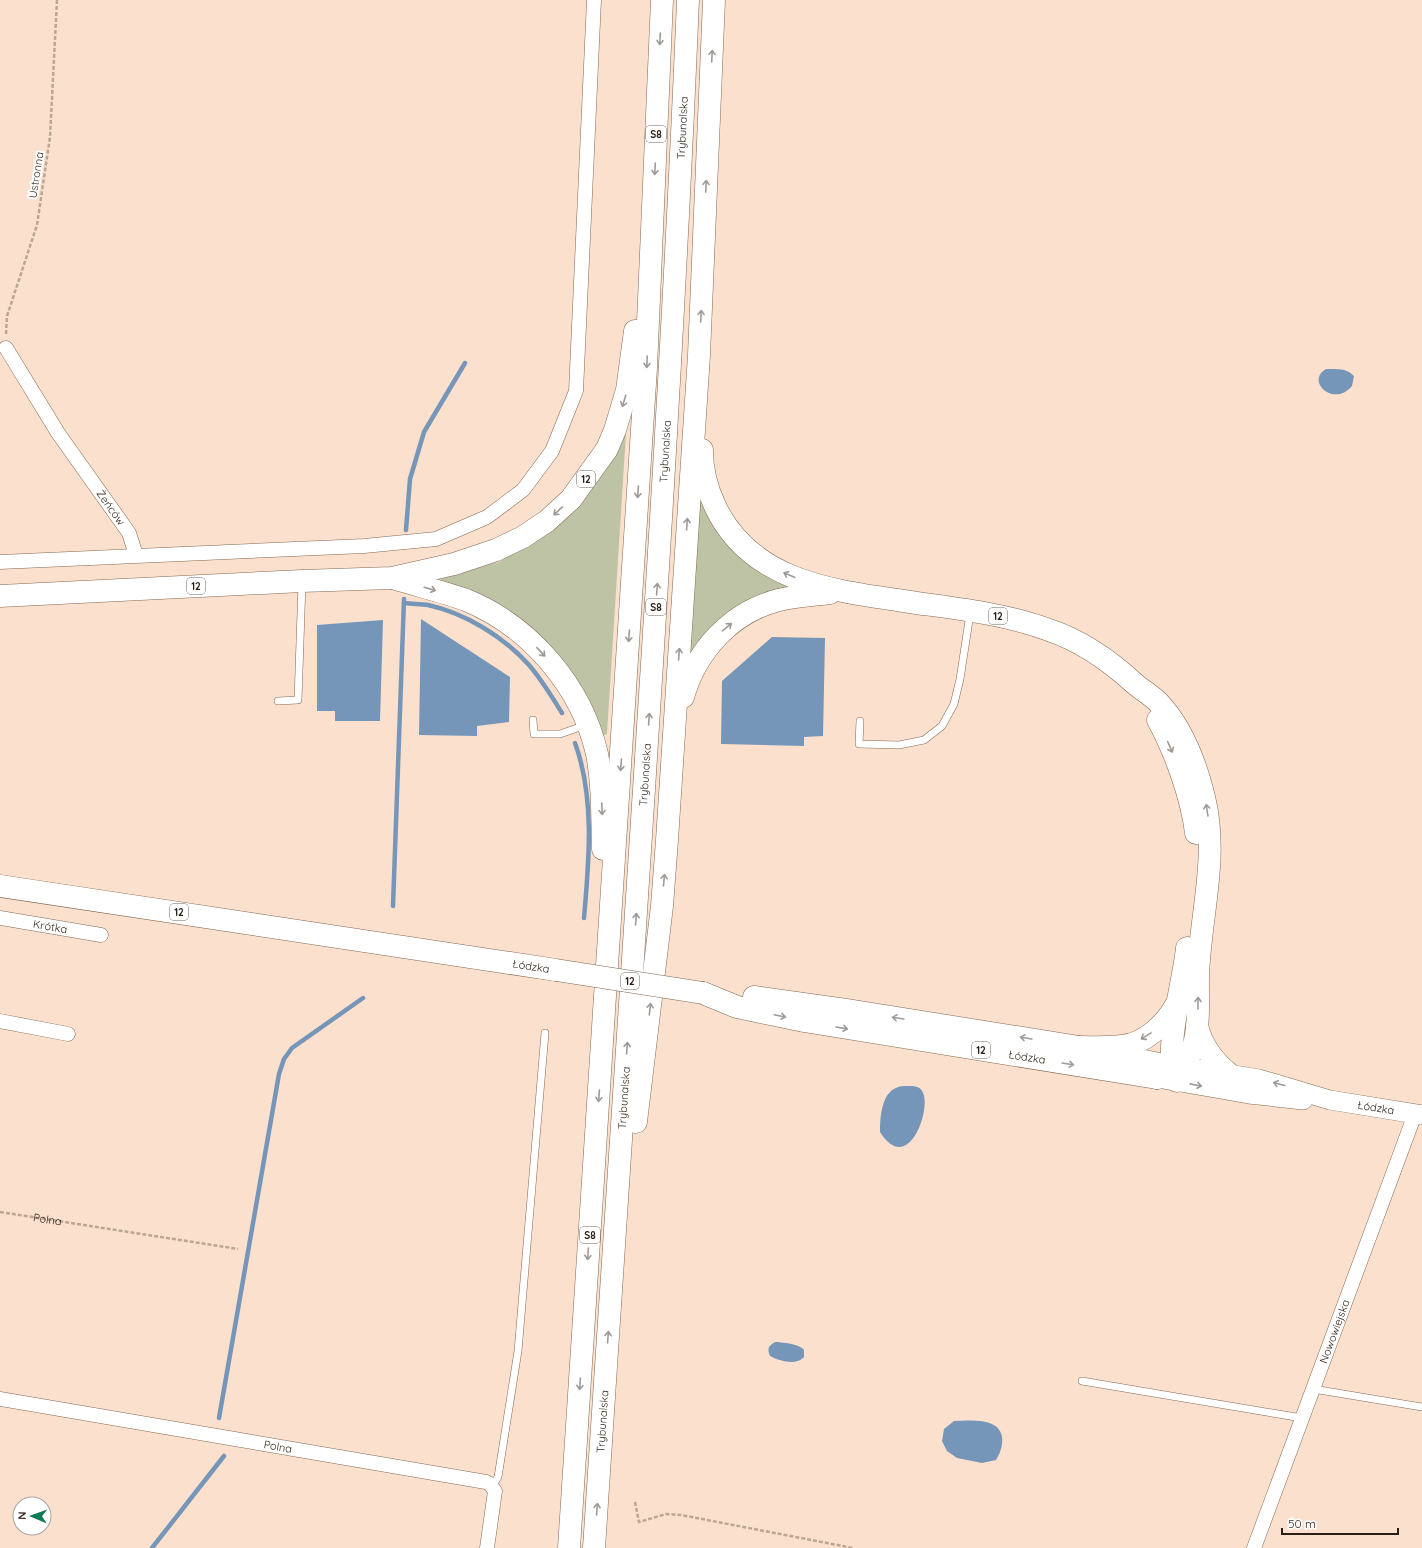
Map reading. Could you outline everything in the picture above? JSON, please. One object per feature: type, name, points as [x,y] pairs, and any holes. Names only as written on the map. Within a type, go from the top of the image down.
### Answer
[{"type":"main road","name":"S8","points":[[569,1548],[646,368],[662,0]]},
{"type":"main road","name":"Trybunalska","points":[[594,1548],[617,1213],[669,385],[680,190],[688,0]]},
{"type":"main road","points":[[617,1213],[636,1122],[662,906],[699,355],[714,0]]},
{"type":"main road","name":"12","points":[[0,596],[392,578],[454,564],[496,550],[523,537],[547,521],[570,499],[606,449],[615,430],[627,390],[637,322],[650,267]]},
{"type":"main road","name":"12","points":[[699,355],[702,400],[702,466],[710,492],[720,516],[729,530],[743,545],[767,564],[796,578],[840,592],[1025,622],[1071,638],[1108,660],[1157,702],[1170,717],[1185,742],[1197,771],[1205,798],[1209,825],[1210,856],[1199,964],[1196,1037],[1194,1047],[1186,1061],[1172,1073]]},
{"type":"main road","points":[[392,578],[467,601],[499,617],[525,636],[542,653],[576,699],[588,724],[597,754],[601,781],[603,870],[608,960]]},
{"type":"main road","points":[[674,735],[685,688],[692,672],[704,650],[724,629],[746,614],[778,600],[840,592]]},
{"type":"main road","name":"12","points":[[1078,1047],[1123,1046],[1142,1039],[1163,1023],[1173,1009],[1179,996],[1186,960],[1199,856],[1195,827],[1186,792],[1171,749],[1140,688]]},
{"type":"main road","name":"Łódzka","points":[[0,886],[703,993],[749,996],[846,1010],[1078,1047],[1241,1092],[1300,1100],[1330,1100]]},
{"type":"main road","name":"Łódzka","points":[[703,993],[737,1007],[804,1022],[1172,1073],[1228,1073],[1266,1080],[1330,1100],[1419,1115]]},
{"type":"main road","points":[[1172,1073],[1171,1048],[1179,996]]},
{"type":"main road","points":[[1197,1026],[1201,1040],[1210,1055],[1228,1073]]},
{"type":"street","points":[[0,562],[364,546],[436,539],[487,517],[523,490],[552,451],[576,390],[594,0]]},
{"type":"street","name":"Żeńców","points":[[6,348],[58,433],[129,532],[136,556]]},
{"type":"street","name":"Krótka","points":[[0,918],[101,935]]},
{"type":"street","points":[[0,1021],[68,1034]]},
{"type":"street","name":"Nowowiejska","points":[[1254,1548],[1313,1389],[1419,1115]]},
{"type":"street","name":"Polna","points":[[0,1399],[486,1482],[492,1486]]},
{"type":"street","points":[[487,1548],[495,1497],[495,1491],[492,1486]]},
{"type":"lane","points":[[278,701],[298,700],[302,581]]},
{"type":"lane","points":[[860,721],[859,744],[899,745],[924,740],[942,726],[954,704],[960,679],[970,612]]},
{"type":"lane","points":[[533,720],[534,734],[560,734],[588,724]]},
{"type":"lane","points":[[492,1486],[498,1477],[518,1352],[545,1033]]},
{"type":"lane","points":[[1082,1382],[1302,1418]]},
{"type":"lane","points":[[1313,1389],[1422,1407]]},
{"type":"path","name":"Ustronna","points":[[6,348],[7,316],[37,225],[50,137],[57,0]]},
{"type":"path","name":"Polna","points":[[0,1212],[238,1249]]},
{"type":"path","points":[[635,1502],[639,1522],[666,1514],[681,1515],[853,1548]]},
{"type":"green space","points":[[623,427],[626,433],[607,734],[602,736],[547,644],[509,610],[435,577],[499,562],[554,526]]},
{"type":"green space","points":[[702,503],[792,586],[690,655],[700,504]]},
{"type":"water","points":[[1326,369],[1341,370],[1351,373],[1354,376],[1352,386],[1345,392],[1337,394],[1324,390],[1320,385],[1319,380],[1320,374]]},
{"type":"water","points":[[421,619],[510,677],[509,722],[477,726],[477,736],[419,735]]},
{"type":"water","points":[[383,620],[380,721],[335,721],[335,711],[317,711],[317,625]]},
{"type":"water","points":[[772,637],[825,638],[823,736],[804,737],[804,746],[721,744],[722,681]]},
{"type":"water","points":[[903,1086],[918,1087],[922,1091],[925,1099],[924,1110],[916,1134],[909,1143],[900,1147],[891,1144],[880,1132],[882,1107],[891,1091]]},
{"type":"water","points":[[775,1342],[799,1346],[804,1350],[804,1357],[801,1360],[787,1362],[770,1356],[769,1348]]},
{"type":"water","points":[[954,1421],[983,1421],[997,1427],[1002,1436],[1002,1446],[996,1460],[982,1463],[957,1458],[947,1451],[942,1441],[944,1429]]},
{"type":"waterway","points":[[406,530],[410,479],[424,432],[465,363]]},
{"type":"waterway","points":[[393,906],[404,599]]},
{"type":"waterway","points":[[404,603],[428,605],[456,614],[470,620],[496,636],[529,665],[543,683],[562,713]]},
{"type":"waterway","points":[[575,743],[586,786],[588,808],[589,852],[584,918]]},
{"type":"waterway","points":[[219,1418],[279,1074],[284,1059],[292,1048],[363,998]]},
{"type":"waterway","points":[[152,1548],[224,1456]]}]
